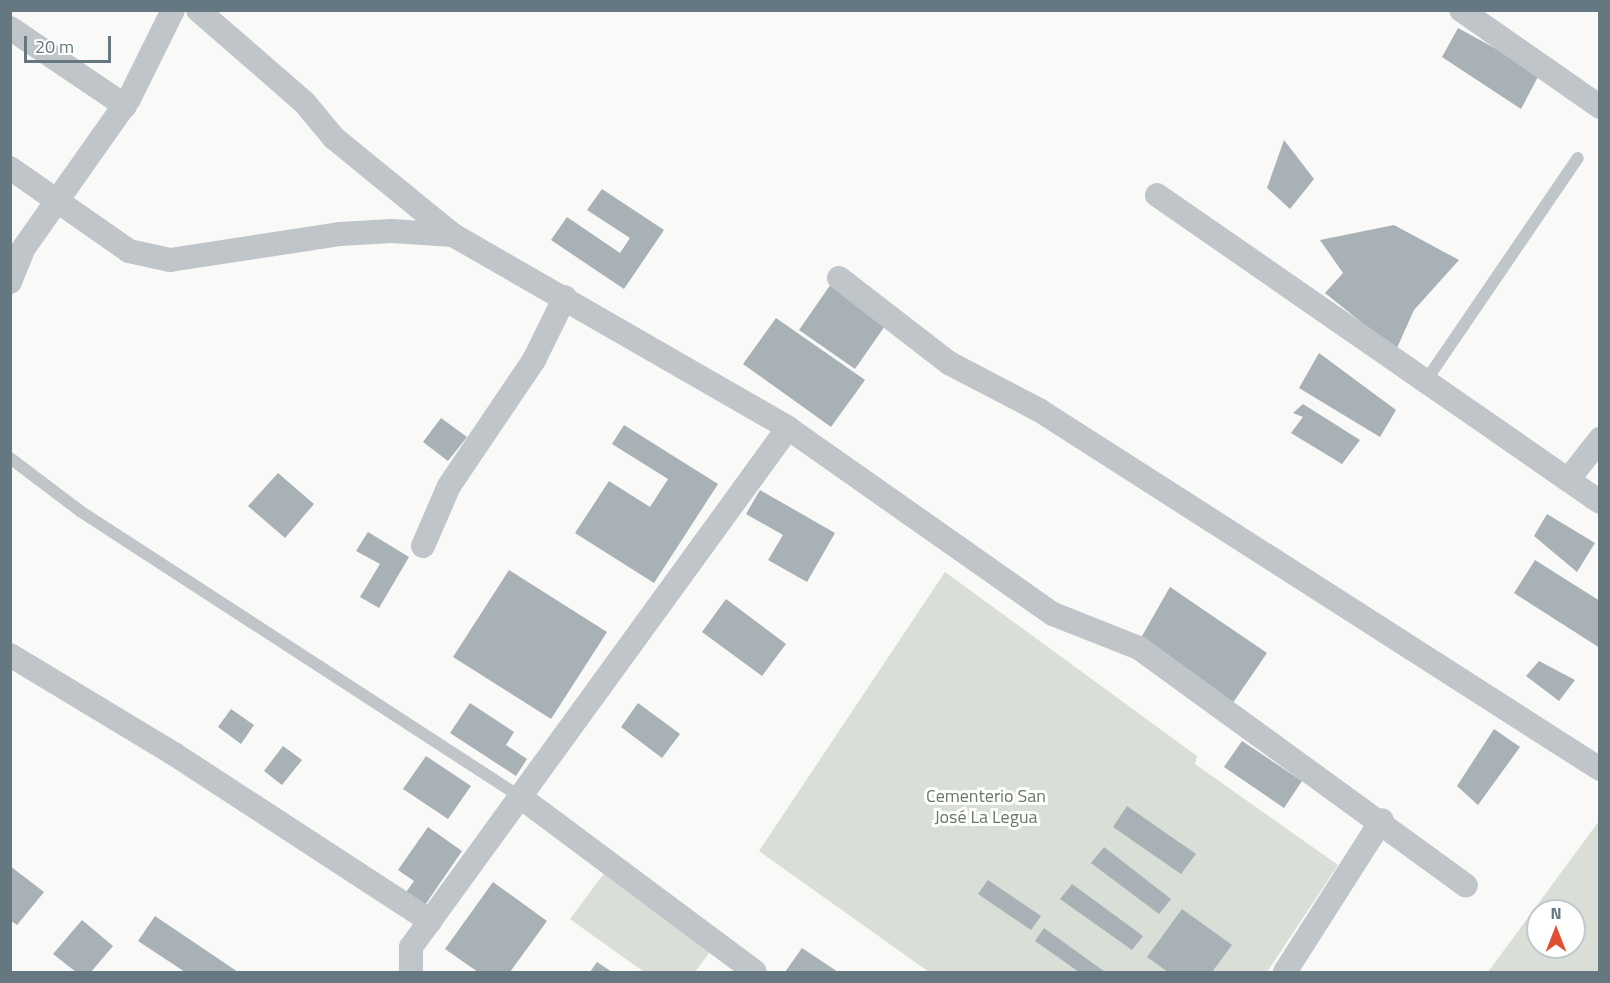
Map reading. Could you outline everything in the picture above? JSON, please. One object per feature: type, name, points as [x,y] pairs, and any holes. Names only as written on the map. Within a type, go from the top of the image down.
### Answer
[{"type":"street","points":[[10,282],[23,249],[124,105],[173,10]]},
{"type":"street","points":[[198,10],[304,102],[367,167],[453,236],[565,297],[788,428],[1053,614],[1139,648],[1382,820],[1466,886]]},
{"type":"street","points":[[1461,10],[1599,107]]},
{"type":"street","points":[[10,28],[124,105]]},
{"type":"street","points":[[10,168],[55,202],[129,251],[170,260],[339,234],[392,231],[453,236]]},
{"type":"street","points":[[1157,195],[1599,502]]},
{"type":"street","points":[[839,278],[949,363],[1039,410],[1599,769]]},
{"type":"street","points":[[423,546],[449,486],[534,360],[565,297]]},
{"type":"street","points":[[411,972],[411,947],[788,428]]},
{"type":"street","points":[[1568,480],[1599,439]]},
{"type":"street","points":[[10,655],[174,754],[430,921]]},
{"type":"street","points":[[519,796],[755,972]]},
{"type":"street","points":[[1285,972],[1382,820]]},
{"type":"lane","points":[[1425,382],[1578,158]]},
{"type":"lane","points":[[10,458],[80,511],[519,796]]},
{"type":"green space","name":"Cementerio San José La Legua","points":[[945,572],[1197,756],[1195,764],[1338,865],[1267,972],[929,972],[759,851]]},
{"type":"green space","points":[[1599,821],[1599,972],[1488,972],[1526,920],[1526,959],[1586,959],[1586,899],[1542,899]]},
{"type":"green space","points":[[605,872],[712,949],[695,972],[644,972],[570,919]]},
{"type":"building","points":[[1458,28],[1540,73],[1521,109],[1442,57]]},
{"type":"building","points":[[1284,140],[1314,179],[1290,209],[1267,188]]},
{"type":"building","points":[[602,189],[664,230],[624,289],[551,240],[567,217],[620,253],[630,238],[587,210]]},
{"type":"building","points":[[1394,225],[1459,260],[1414,310],[1396,350],[1325,293],[1343,273],[1320,240]]},
{"type":"building","points":[[831,284],[887,323],[855,369],[799,330]]},
{"type":"building","points":[[776,318],[865,380],[831,427],[743,364]]},
{"type":"building","points":[[1319,353],[1396,410],[1380,437],[1299,388]]},
{"type":"building","points":[[1303,404],[1360,440],[1342,464],[1291,433],[1303,417],[1293,413]]},
{"type":"building","points":[[441,418],[467,437],[448,461],[423,442]]},
{"type":"building","points":[[624,425],[718,484],[654,583],[575,533],[609,481],[650,507],[668,479],[612,444]]},
{"type":"building","points":[[278,473],[314,504],[285,538],[248,506]]},
{"type":"building","points":[[760,490],[835,533],[807,582],[768,560],[783,535],[746,514]]},
{"type":"building","points":[[1547,514],[1595,543],[1577,572],[1534,536]]},
{"type":"building","points":[[368,532],[409,557],[379,608],[360,597],[380,564],[356,551]]},
{"type":"building","points":[[1535,560],[1600,601],[1600,648],[1514,593]]},
{"type":"building","points":[[509,570],[607,632],[551,719],[453,657]]},
{"type":"building","points":[[1170,587],[1267,653],[1230,707],[1138,643]]},
{"type":"building","points":[[726,599],[786,644],[762,676],[702,632]]},
{"type":"building","points":[[1539,661],[1575,680],[1559,701],[1526,676]]},
{"type":"building","points":[[470,703],[514,732],[506,745],[527,759],[516,776],[450,733]]},
{"type":"building","points":[[638,703],[680,734],[662,758],[621,727]]},
{"type":"building","points":[[231,709],[254,725],[241,744],[218,727]]},
{"type":"building","points":[[1494,729],[1520,747],[1478,805],[1457,786]]},
{"type":"building","points":[[1242,741],[1302,781],[1284,808],[1224,767]]},
{"type":"building","points":[[283,746],[302,760],[282,785],[264,771]]},
{"type":"building","points":[[426,756],[471,786],[448,819],[403,789]]},
{"type":"building","points":[[1127,806],[1196,854],[1181,874],[1113,827]]},
{"type":"building","points":[[428,827],[462,851],[423,908],[404,895],[414,881],[398,870]]},
{"type":"building","points":[[1104,847],[1171,899],[1159,914],[1091,863]]},
{"type":"building","points":[[10,866],[44,892],[17,925],[10,920]]},
{"type":"building","points":[[988,880],[1041,916],[1031,930],[978,894]]},
{"type":"building","points":[[493,882],[547,921],[510,972],[478,972],[445,949]]},
{"type":"building","points":[[1072,884],[1143,936],[1132,950],[1060,899]]},
{"type":"building","points":[[1182,909],[1232,945],[1212,972],[1168,972],[1147,957]]},
{"type":"building","points":[[155,916],[238,972],[185,972],[138,941]]},
{"type":"building","points":[[82,920],[113,946],[91,972],[76,972],[53,954]]},
{"type":"building","points":[[1044,928],[1105,972],[1079,972],[1035,941]]},
{"type":"building","points":[[802,948],[838,972],[785,972]]},
{"type":"building","points":[[597,962],[612,972],[590,972]]}]
